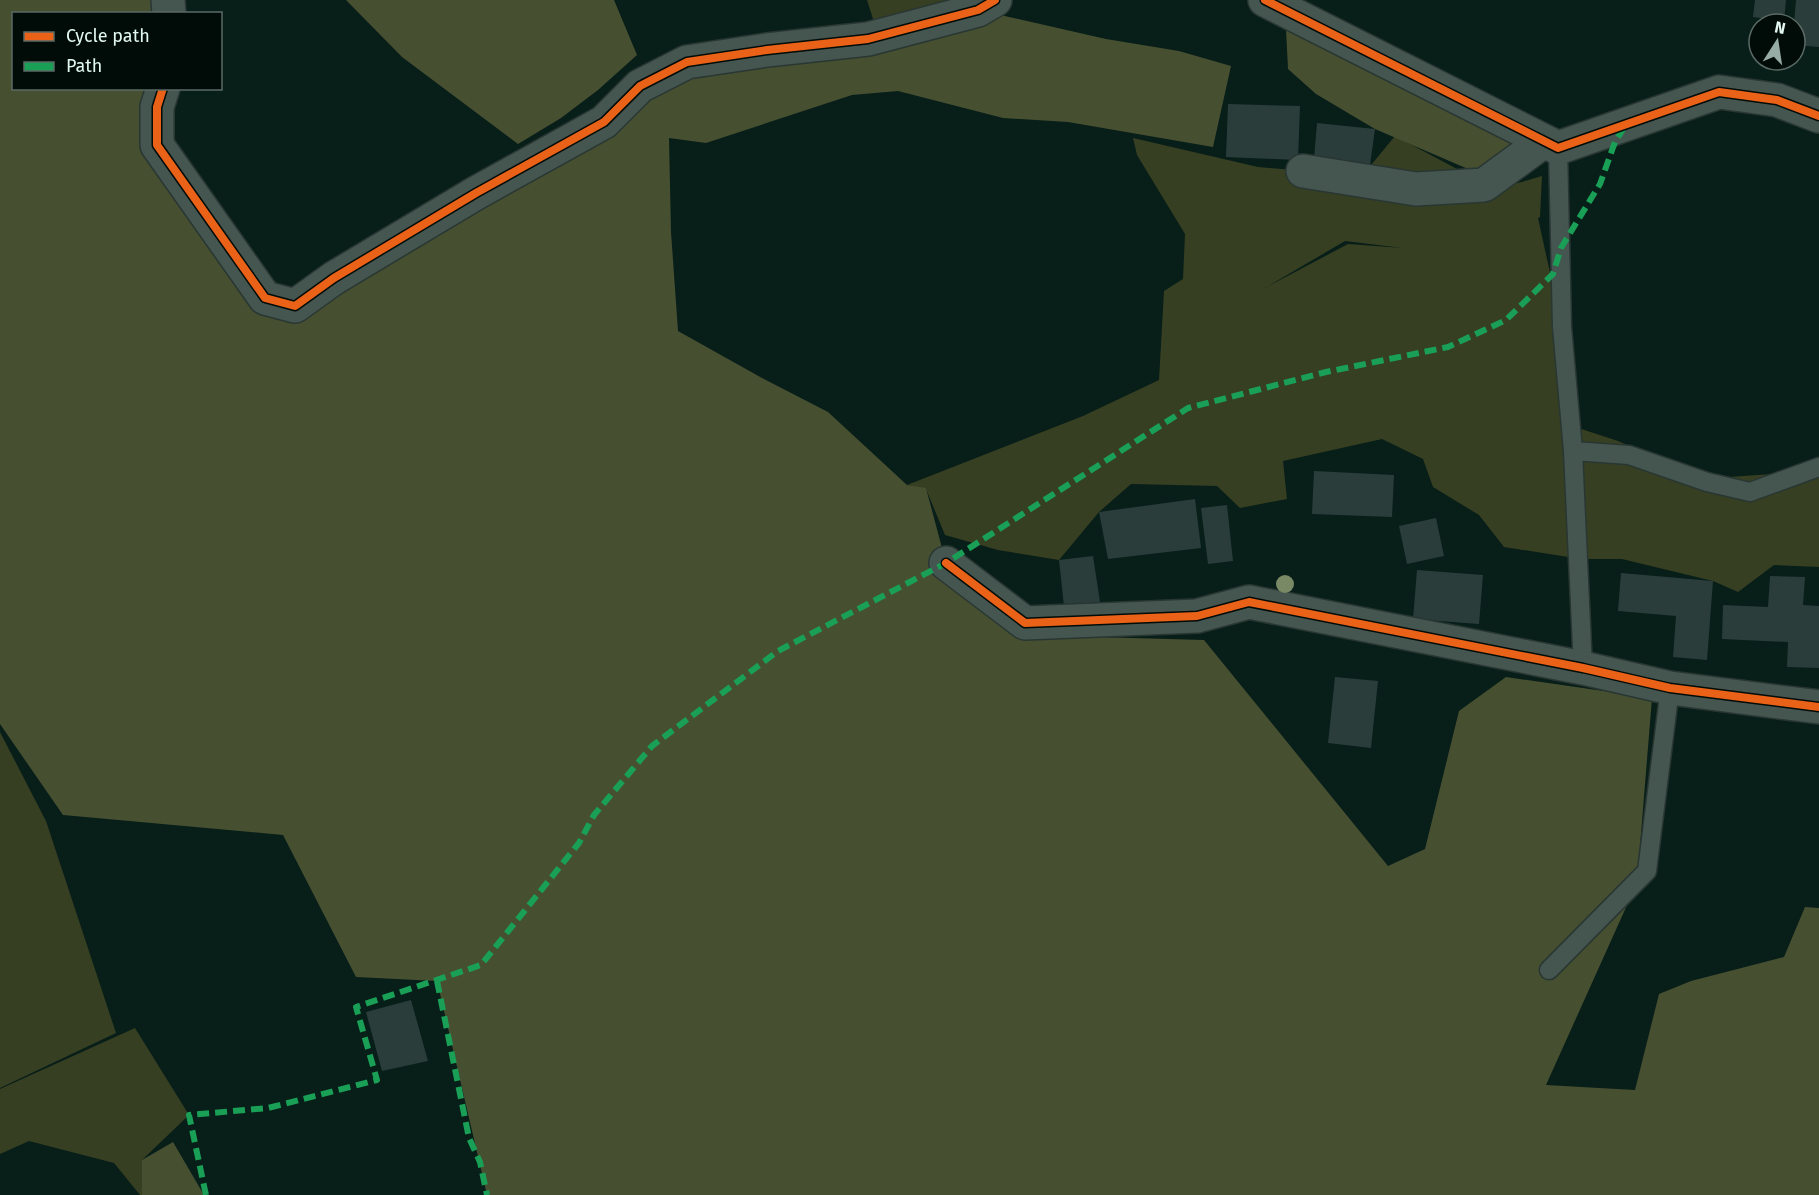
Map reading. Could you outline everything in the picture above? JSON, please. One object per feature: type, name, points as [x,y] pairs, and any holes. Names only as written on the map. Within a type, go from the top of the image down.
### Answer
[{"type":"street","points":[[162,90],[157,107],[157,145],[265,298],[295,306],[334,278],[436,216],[604,122],[640,86],[687,62],[767,50],[868,39],[978,10],[995,0]]},
{"type":"street","points":[[1265,0],[1551,144]]},
{"type":"street","points":[[1303,171],[1416,189],[1484,185],[1551,144],[1719,92],[1777,100],[1819,116]]},
{"type":"street","points":[[946,563],[1025,623],[1197,616],[1249,602],[1583,668],[1670,688],[1806,705],[1819,680]]},
{"type":"lane","points":[[1551,144],[1573,451],[1583,668]]},
{"type":"lane","points":[[1573,451],[1629,455],[1707,482],[1750,492],[1819,467]]},
{"type":"lane","points":[[1549,970],[1647,870],[1670,688]]},
{"type":"green space","points":[[0,0],[181,0],[178,12],[12,12],[12,90],[161,90],[157,145],[265,298],[295,306],[667,72],[978,10],[1106,39],[1179,51],[1231,66],[1213,147],[1068,122],[1003,118],[898,91],[852,95],[706,143],[669,138],[671,232],[678,331],[828,412],[907,485],[926,488],[946,563],[1023,635],[1204,640],[1388,866],[1425,849],[1459,711],[1506,677],[1652,698],[1637,883],[1546,1085],[1635,1090],[1659,994],[1691,981],[1784,957],[1805,907],[1819,908],[1819,1195],[487,1195],[437,981],[356,977],[283,835],[63,815],[0,724]]},
{"type":"green space","points":[[346,0],[614,0],[637,55],[598,90],[561,118],[518,144],[402,57]]},
{"type":"green space","points":[[867,0],[965,0],[874,22]]},
{"type":"green space","points":[[1285,9],[1516,142],[1482,175],[1375,129],[1316,94],[1288,69]]},
{"type":"green space","points":[[1395,136],[1474,178],[1518,183],[1542,176],[1540,217],[1538,218],[1562,327],[1560,422],[1618,441],[1679,468],[1729,477],[1819,471],[1819,567],[1774,565],[1738,592],[1713,581],[1622,559],[1581,559],[1504,547],[1479,515],[1433,487],[1423,459],[1382,439],[1283,461],[1287,499],[1240,508],[1217,486],[1131,484],[1099,512],[1059,560],[998,550],[945,535],[926,489],[907,485],[1083,416],[1159,380],[1164,291],[1183,279],[1185,234],[1137,155],[1133,138],[1258,167],[1362,176]],"holes":[[[1345,241],[1403,248],[1348,244],[1265,288]]]},
{"type":"green space","points":[[0,732],[46,821],[116,1033],[0,1088]]},
{"type":"green space","points":[[135,1028],[189,1115],[142,1160],[142,1195],[114,1163],[29,1141],[0,1154],[0,1089]]},
{"type":"green space","points":[[173,1142],[204,1195],[142,1195],[142,1160]]},
{"type":"building","points":[[1755,0],[1786,0],[1785,12],[1754,12]]},
{"type":"building","points":[[1796,0],[1819,0],[1819,47],[1807,46],[1807,12],[1795,12]]},
{"type":"building","points":[[1228,104],[1300,106],[1298,160],[1226,157]]},
{"type":"building","points":[[1317,123],[1375,129],[1370,165],[1314,159]]},
{"type":"building","points":[[1314,471],[1394,475],[1392,517],[1312,514]]},
{"type":"building","points":[[1195,499],[1201,548],[1108,559],[1099,512]]},
{"type":"building","points":[[1227,505],[1233,561],[1208,564],[1201,508]]},
{"type":"building","points":[[1436,518],[1444,556],[1407,564],[1399,526]]},
{"type":"building","points":[[1093,556],[1100,602],[1064,606],[1059,560]]},
{"type":"building","points":[[1417,570],[1483,575],[1479,624],[1413,619]]},
{"type":"building","points":[[1621,573],[1713,581],[1707,660],[1673,657],[1676,616],[1618,611]]},
{"type":"building","points":[[1770,576],[1805,577],[1803,605],[1819,606],[1819,668],[1787,667],[1788,642],[1722,639],[1723,605],[1768,607]]},
{"type":"building","points":[[1335,677],[1378,681],[1371,748],[1328,743]]},
{"type":"building","points":[[411,1000],[428,1061],[382,1071],[366,1012]]},
{"type":"marked path","points":[[206,1195],[189,1115],[268,1108],[377,1080],[356,1007],[481,965],[579,843],[594,815],[652,746],[778,651],[946,563],[1188,408],[1326,372],[1448,347],[1506,320],[1553,274],[1561,248],[1600,184],[1615,142],[1625,126]]},
{"type":"marked path","points":[[437,981],[469,1138],[480,1162],[487,1195]]},
{"type":"cycle path","points":[[162,90],[157,107],[157,145],[265,298],[295,306],[334,278],[476,193],[604,122],[640,86],[687,62],[767,50],[868,39],[978,10],[995,0]]},
{"type":"cycle path","points":[[1265,0],[1558,148],[1719,92],[1777,100],[1819,116]]},
{"type":"cycle path","points":[[946,563],[1025,623],[1197,616],[1249,602],[1583,668],[1670,688],[1819,707]]}]
